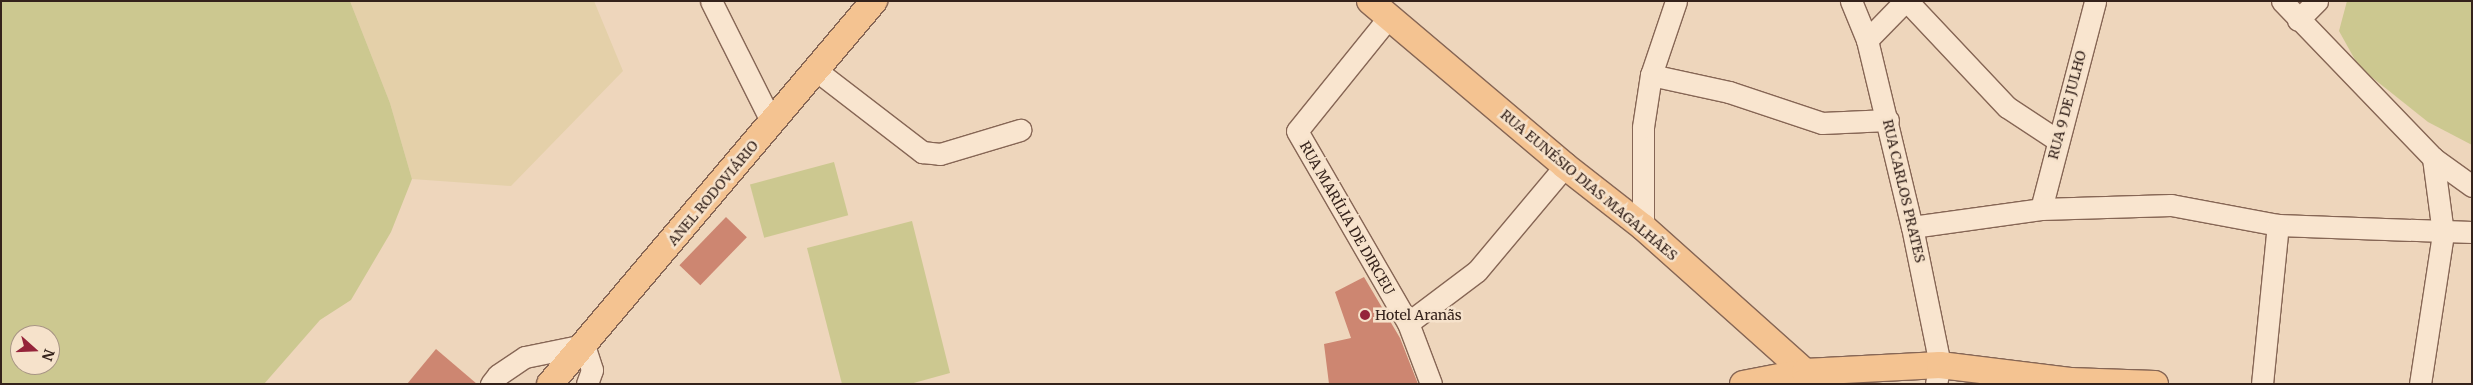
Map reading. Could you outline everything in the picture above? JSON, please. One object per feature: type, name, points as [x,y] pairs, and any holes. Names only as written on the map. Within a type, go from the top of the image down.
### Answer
[{"type":"main road","name":"ANEL RODOVIÁRIO","points":[[550,384],[817,71],[874,1]]},
{"type":"main road","name":"RUA EUNÉSIO DIAS MAGALHÃES","points":[[1379,9],[1565,166],[1643,227],[1805,372]]},
{"type":"main road","points":[[1742,384],[1805,372],[1938,374],[2155,384]]},
{"type":"street","points":[[711,1],[772,123]]},
{"type":"street","points":[[1643,227],[1643,127],[1651,75],[1676,1]]},
{"type":"street","name":"RUA CARLOS PRATES","points":[[1851,1],[1867,40],[1888,120],[1912,227],[1938,374]]},
{"type":"street","points":[[1867,40],[1906,1],[2007,106],[2058,140]]},
{"type":"street","name":"RUA 9 DE JULHO","points":[[2041,209],[2095,1]]},
{"type":"street","points":[[2282,1],[2298,20],[2433,158],[2472,186]]},
{"type":"street","points":[[2298,20],[2317,1]]},
{"type":"street","name":"RUA MARÍLIA DE DIRCEU","points":[[1379,9],[1297,131],[1408,324],[1431,384]]},
{"type":"street","points":[[817,71],[922,152],[940,154],[1020,130]]},
{"type":"street","points":[[1651,75],[1729,92],[1822,123],[1888,120]]},
{"type":"street","points":[[2420,384],[2443,233],[2433,158]]},
{"type":"street","points":[[1408,324],[1476,271],[1565,166]]},
{"type":"street","points":[[1912,227],[2041,209],[2171,205],[2278,225],[2443,233],[2472,232]]},
{"type":"street","points":[[2262,384],[2278,225]]},
{"type":"street","points":[[491,384],[498,375],[525,357],[584,345],[592,370],[587,384]]},
{"type":"shaded area","points":[[1,1],[350,1],[390,103],[412,179],[391,232],[351,300],[320,320],[264,384],[1,384]]},
{"type":"shaded area","points":[[350,1],[594,1],[623,71],[511,186],[412,179],[390,103]]},
{"type":"shaded area","points":[[2347,1],[2472,1],[2472,145],[2428,122],[2359,67],[2339,31]]},
{"type":"shaded area","points":[[834,162],[848,215],[764,238],[750,185]]},
{"type":"shaded area","points":[[912,221],[950,373],[910,384],[842,384],[807,248]]},
{"type":"building","points":[[726,217],[747,237],[700,285],[679,265]]},
{"type":"building","name":"Hotel Aranãs","points":[[1364,277],[1400,338],[1418,384],[1329,384],[1324,344],[1351,338],[1335,292]]},
{"type":"building","points":[[436,349],[477,384],[407,384]]},
{"type":"place","name":"Hotel Aranãs","points":[[1365,315]]}]
